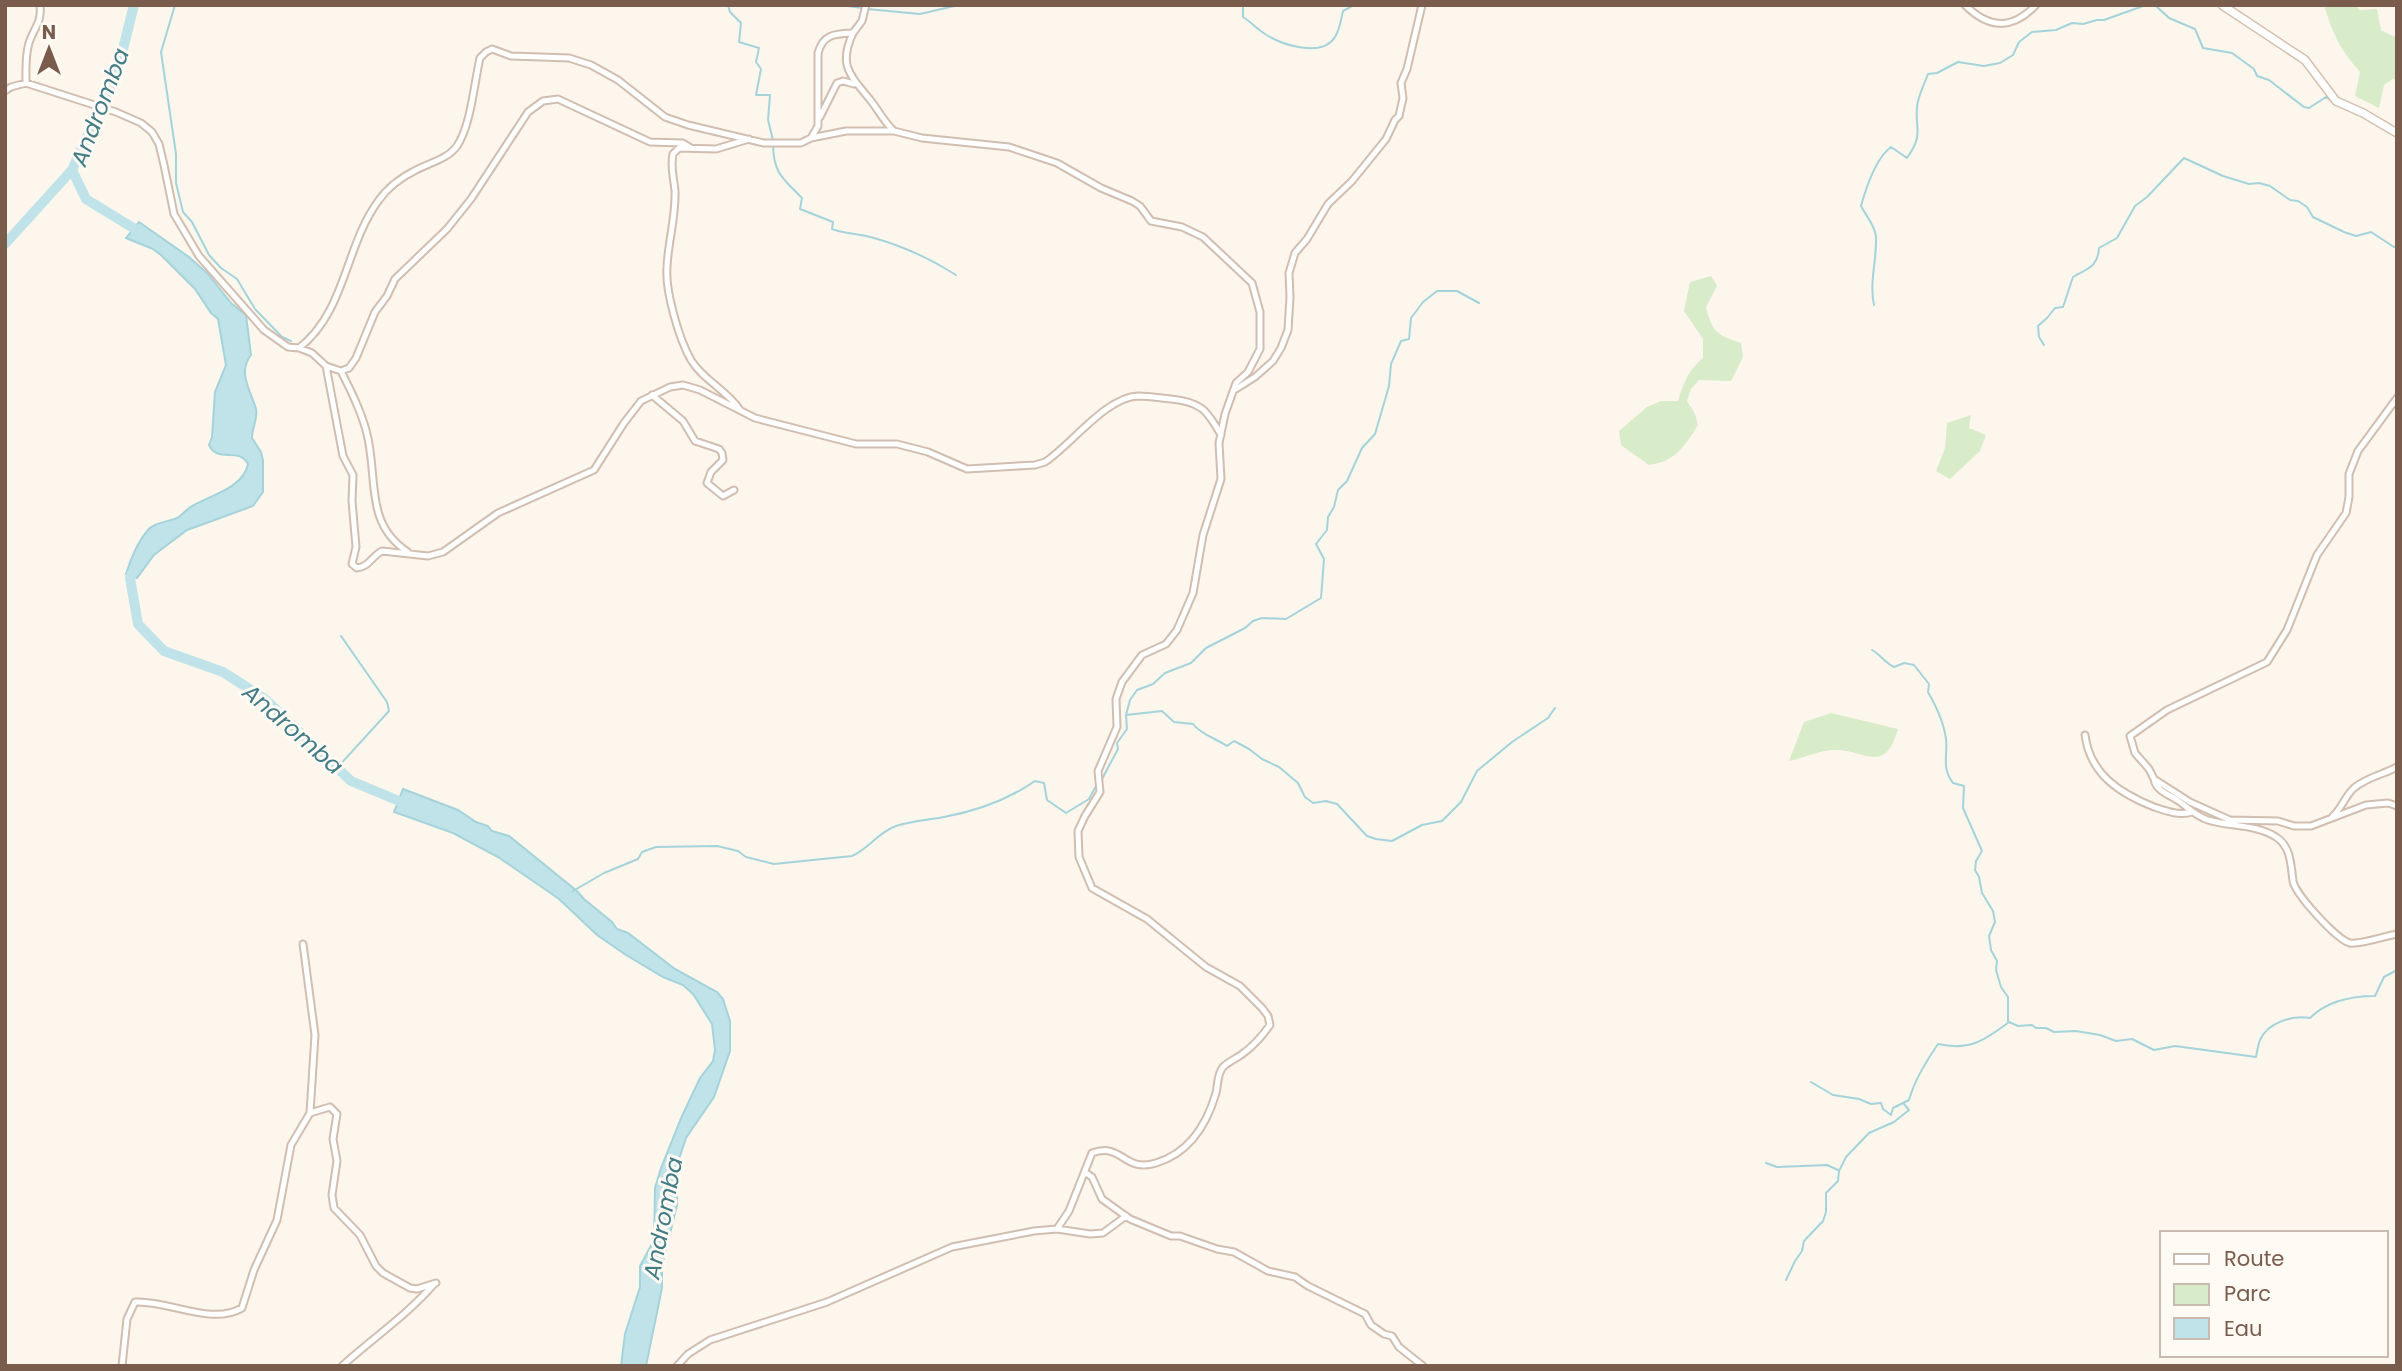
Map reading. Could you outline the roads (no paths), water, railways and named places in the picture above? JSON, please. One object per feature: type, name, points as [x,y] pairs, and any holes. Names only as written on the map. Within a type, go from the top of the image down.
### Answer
[{"type":"street","points":[[26,83],[26,63],[30,42],[41,18],[40,5]]},
{"type":"street","points":[[866,5],[862,21],[847,46],[847,68],[857,86],[894,131]]},
{"type":"street","points":[[1235,389],[1255,377],[1273,361],[1281,348],[1288,330],[1289,273],[1295,253],[1328,204],[1352,181],[1386,139],[1399,116],[1403,98],[1401,83],[1408,69],[1422,5]]},
{"type":"street","points":[[1965,5],[1979,19],[2006,25],[2025,17],[2036,5]]},
{"type":"street","points":[[2222,5],[2305,60],[2336,101],[2397,133]]},
{"type":"street","points":[[811,138],[818,126],[818,53],[821,42],[828,37],[853,33]]},
{"type":"street","points":[[299,348],[313,337],[326,320],[379,200],[404,177],[455,149],[464,128],[480,58],[492,49],[511,57],[569,58],[592,65],[618,80],[665,117],[764,143],[801,143],[811,138],[846,131],[894,131],[922,138],[1009,148],[1057,163],[1140,206],[1150,221],[1182,227],[1203,237],[1252,283],[1260,312],[1260,349],[1243,379],[1236,383],[1225,414],[1219,443],[1221,479],[1203,535],[1193,593],[1177,630],[1166,644],[1142,655],[1122,682],[1116,699],[1117,727],[1098,771],[1100,792],[1084,816],[1078,831],[1077,844],[1085,874],[1092,888],[1147,919],[1206,967],[1240,986],[1262,1008],[1270,1025],[1250,1048],[1222,1068],[1203,1127],[1182,1148],[1156,1163],[1137,1166],[1111,1150],[1102,1149],[1092,1153],[1069,1211],[1057,1228]]},
{"type":"street","points":[[818,120],[837,83],[850,82],[857,86]]},
{"type":"street","points":[[5,92],[11,87],[26,83],[116,112],[141,123],[152,132],[162,155],[174,214],[199,256],[264,330],[288,347],[312,353],[326,366],[341,371],[349,368],[356,358],[375,312],[382,305],[395,279],[429,248],[463,209],[496,163],[520,121],[535,106],[549,99],[558,99],[650,142],[682,143],[691,148]]},
{"type":"street","points":[[742,412],[690,357],[669,302],[666,268],[675,190],[671,163],[673,154],[679,148],[716,149],[749,139]]},
{"type":"street","points":[[326,366],[343,456],[353,475],[356,547],[352,564],[357,568],[382,551],[428,556],[443,552],[498,513],[594,470],[641,401],[670,387],[682,385],[700,390],[755,418],[856,444],[897,444],[928,452],[967,469],[1045,462],[1117,402],[1136,396],[1178,400],[1195,405],[1208,412],[1221,435]]},
{"type":"street","points":[[341,371],[355,397],[367,432],[373,464],[375,505],[385,531],[395,544],[411,554]]},
{"type":"street","points":[[652,395],[683,421],[695,441],[719,449],[722,453],[723,460],[711,472],[707,483],[723,496],[734,490]]},
{"type":"street","points":[[2397,398],[2358,451],[2349,474],[2346,513],[2317,555],[2287,630],[2267,663],[2167,710],[2130,736],[2135,753],[2149,769],[2155,785],[2161,791],[2192,812],[2212,821],[2249,827],[2276,836],[2287,852],[2293,883],[2301,899],[2342,940],[2359,943],[2397,934]]},
{"type":"street","points":[[2085,735],[2090,757],[2110,783],[2141,803],[2165,811],[2186,814],[2192,812]]},
{"type":"street","points":[[2328,820],[2343,807],[2353,789],[2363,781],[2397,767]]},
{"type":"street","points":[[2154,779],[2190,802],[2230,820],[2278,821],[2294,826],[2311,826],[2366,805],[2388,803],[2397,806]]},
{"type":"street","points":[[122,1366],[127,1319],[135,1302],[232,1314],[242,1308],[254,1270],[277,1220],[291,1145],[310,1113],[315,1035],[303,944]]},
{"type":"street","points":[[310,1113],[330,1107],[337,1114],[333,1139],[337,1161],[332,1202],[345,1221],[360,1235],[376,1266],[410,1288],[418,1289],[435,1283],[411,1309],[375,1336],[342,1366]]},
{"type":"street","points":[[1086,1172],[1092,1177],[1102,1199],[1126,1216],[1171,1236],[1180,1236],[1217,1250],[1234,1252],[1268,1271],[1295,1277],[1365,1314],[1370,1324],[1392,1336],[1399,1347],[1423,1366]]},
{"type":"street","points":[[677,1366],[688,1354],[710,1340],[827,1302],[951,1247],[1057,1228],[1090,1234],[1103,1233],[1126,1216]]},
{"type":"water","points":[[139,222],[189,257],[208,274],[231,303],[246,315],[251,355],[245,375],[256,409],[252,438],[263,460],[263,492],[253,506],[187,530],[154,555],[137,578],[126,574],[147,531],[157,524],[177,518],[192,506],[234,484],[245,472],[248,464],[239,456],[217,453],[209,445],[215,392],[226,365],[218,319],[195,289],[162,256],[153,249],[126,238]]},
{"type":"water","points":[[403,789],[458,810],[476,822],[488,826],[492,831],[509,836],[577,891],[617,929],[628,933],[675,969],[717,992],[723,999],[730,1021],[730,1051],[714,1097],[686,1138],[678,1162],[677,1205],[662,1266],[662,1288],[646,1366],[621,1366],[625,1334],[640,1287],[640,1266],[654,1240],[655,1188],[661,1168],[700,1078],[713,1061],[715,1050],[712,1024],[693,994],[683,985],[663,977],[597,935],[559,899],[498,857],[453,833],[394,812]]},
{"type":"waterway","name":"Andromba","points":[[134,5],[118,69],[72,170],[86,199],[143,234]]},
{"type":"waterway","points":[[175,5],[161,52],[176,154],[176,183],[183,212],[192,222],[209,255],[237,279],[255,309],[282,337],[291,341]]},
{"type":"waterway","points":[[728,5],[730,12],[741,23],[739,42],[759,48],[756,62],[761,69],[756,95],[770,95],[768,120],[773,140]]},
{"type":"waterway","points":[[840,5],[862,8]]},
{"type":"waterway","points":[[867,9],[920,14],[959,5]]},
{"type":"waterway","points":[[1243,5],[1243,17],[1265,34],[1302,48],[1321,47],[1329,43],[1337,34],[1343,11],[1354,5]]},
{"type":"waterway","points":[[1874,305],[1872,288],[1876,237],[1861,206],[1872,174],[1886,152],[1891,147],[1907,158],[1912,150],[1918,132],[1918,103],[1928,74],[1937,73],[1958,62],[1984,66],[2000,63],[2013,55],[2019,42],[2032,32],[2056,30],[2072,23],[2104,20],[2146,5]]},
{"type":"waterway","points":[[2155,5],[2169,18],[2195,29],[2203,48],[2232,53],[2254,69],[2257,76],[2269,80],[2304,107],[2309,108],[2326,97],[2332,101]]},
{"type":"waterway","points":[[773,146],[778,170],[802,198],[800,209],[833,222],[832,229],[895,245],[956,275]]},
{"type":"waterway","points":[[2044,345],[2039,337],[2038,326],[2055,308],[2063,307],[2073,277],[2094,264],[2099,248],[2117,238],[2135,206],[2184,158],[2223,176],[2249,184],[2270,186],[2290,200],[2298,201],[2307,207],[2313,217],[2344,232],[2356,236],[2371,232],[2394,247],[2397,246]]},
{"type":"waterway","points":[[5,244],[72,170]]},
{"type":"waterway","points":[[1126,715],[1130,700],[1137,690],[1153,684],[1165,673],[1191,663],[1206,648],[1253,621],[1262,618],[1286,619],[1321,598],[1324,559],[1316,544],[1327,530],[1328,517],[1334,507],[1338,490],[1347,481],[1362,448],[1375,434],[1389,386],[1391,364],[1401,341],[1409,339],[1411,318],[1423,302],[1437,291],[1457,291],[1479,303]]},
{"type":"waterway","name":"Andromba","points":[[136,565],[130,578],[138,624],[164,651],[223,672],[265,699],[351,781],[411,806]]},
{"type":"waterway","points":[[337,768],[389,711],[387,702],[341,636]]},
{"type":"waterway","points":[[1872,650],[1894,667],[1904,663],[1914,665],[1929,684],[1928,692],[1945,733],[1947,772],[1953,783],[1964,786],[1963,808],[1982,851],[1976,861],[1975,870],[1982,893],[1993,911],[1995,922],[1989,936],[2001,987],[2008,997],[2008,1021]]},
{"type":"waterway","points":[[1101,781],[1118,749],[1117,743],[1127,729],[1126,715],[1162,711],[1174,722],[1193,724],[1204,734],[1227,746],[1234,741],[1249,749],[1279,767],[1298,783],[1305,797],[1313,803],[1326,801],[1337,804],[1367,836],[1392,841],[1422,825],[1442,821],[1461,802],[1477,771],[1512,742],[1548,718],[1555,708]]},
{"type":"waterway","points":[[573,891],[604,873],[638,859],[642,852],[656,847],[717,846],[774,864],[852,856],[896,826],[980,808],[1035,781],[1044,783],[1047,800],[1066,813],[1089,799],[1097,784]]},
{"type":"waterway","points":[[1811,1082],[1833,1095],[1871,1104],[1881,1103],[1883,1109],[1891,1115],[1893,1108],[1909,1100],[1925,1064],[1938,1044],[1959,1046],[1976,1043],[2009,1022],[2018,1026],[2046,1028],[2054,1032],[2076,1031],[2100,1035],[2116,1041],[2132,1039],[2154,1050],[2175,1046],[2256,1057],[2260,1040],[2275,1024],[2289,1019],[2310,1018],[2324,1007],[2340,1001],[2375,996],[2384,977],[2397,970]]},
{"type":"waterway","points":[[1786,1280],[1802,1251],[1804,1241],[1823,1221],[1826,1193],[1838,1181],[1839,1171],[1846,1157],[1869,1133],[1894,1122],[1909,1110],[1904,1104]]},
{"type":"waterway","points":[[1766,1163],[1777,1167],[1827,1165],[1838,1170]]}]
